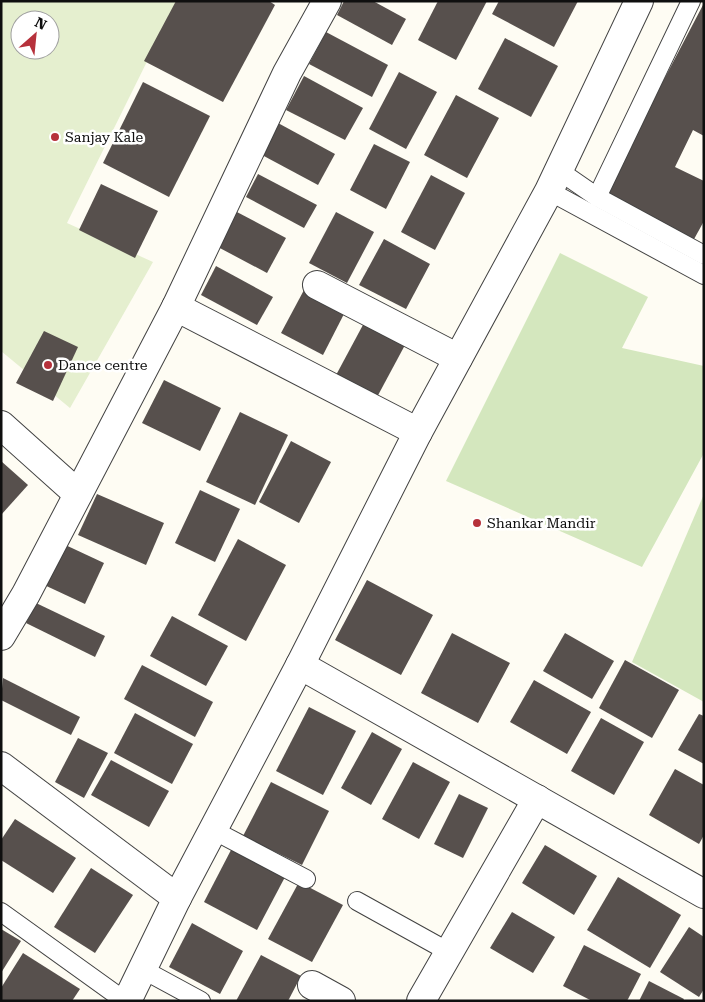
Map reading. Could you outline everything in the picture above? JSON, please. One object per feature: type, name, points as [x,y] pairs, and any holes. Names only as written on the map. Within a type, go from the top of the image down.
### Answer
[{"type":"street","points":[[1,636],[26,594],[176,307],[288,73],[327,1]]},
{"type":"street","points":[[126,1001],[177,898],[300,665],[418,432],[554,180],[639,1]]},
{"type":"street","points":[[317,285],[458,358]]},
{"type":"street","points":[[176,307],[418,432]]},
{"type":"street","points":[[1,425],[78,494]]},
{"type":"street","points":[[300,665],[704,894]]},
{"type":"street","points":[[1,766],[177,898]]},
{"type":"street","points":[[421,1001],[537,799]]},
{"type":"street","points":[[312,985],[341,1001]]},
{"type":"lane","points":[[597,197],[691,1]]},
{"type":"lane","points":[[554,180],[597,197],[704,255]]},
{"type":"lane","points":[[554,180],[704,275]]},
{"type":"lane","points":[[213,830],[306,879]]},
{"type":"lane","points":[[357,901],[449,952]]},
{"type":"lane","points":[[1,912],[126,1001]]},
{"type":"lane","points":[[142,969],[200,1001]]},
{"type":"green space","name":"Sanjay Kale","points":[[1,1],[177,1],[67,223],[153,262],[70,408],[1,351]]},
{"type":"green space","points":[[560,253],[648,297],[622,348],[704,366],[704,453],[642,567],[446,481]]},
{"type":"green space","points":[[704,494],[704,702],[632,662]]},
{"type":"building","points":[[176,1],[269,1],[275,5],[223,102],[144,61]]},
{"type":"building","points":[[344,1],[373,1],[406,19],[392,45],[337,15]]},
{"type":"building","points":[[438,1],[487,1],[456,60],[418,40]]},
{"type":"building","points":[[499,1],[578,1],[554,47],[492,14]]},
{"type":"building","points":[[704,3],[704,136],[693,130],[675,167],[704,181],[704,221],[693,241],[603,196]]},
{"type":"building","points":[[326,32],[388,65],[372,97],[309,64]]},
{"type":"building","points":[[505,38],[558,66],[531,117],[478,89]]},
{"type":"building","points":[[399,72],[437,92],[406,149],[369,129]]},
{"type":"building","points":[[304,76],[363,108],[345,140],[286,110]]},
{"type":"building","points":[[143,82],[210,116],[169,197],[103,163]]},
{"type":"building","points":[[456,95],[499,118],[467,178],[424,155]]},
{"type":"building","points":[[278,123],[335,154],[318,185],[262,155]]},
{"type":"building","points":[[374,144],[410,162],[386,209],[350,190]]},
{"type":"building","points":[[258,174],[317,205],[304,228],[246,197]]},
{"type":"building","points":[[431,175],[465,193],[435,250],[401,232]]},
{"type":"building","points":[[101,184],[158,211],[135,258],[79,230]]},
{"type":"building","points":[[235,211],[286,238],[267,273],[216,246]]},
{"type":"building","points":[[336,212],[374,232],[347,283],[309,263]]},
{"type":"building","points":[[384,239],[430,264],[406,309],[359,285]]},
{"type":"building","points":[[216,266],[273,297],[257,325],[201,295]]},
{"type":"building","points":[[304,290],[345,312],[323,355],[281,333]]},
{"type":"building","points":[[364,323],[405,345],[376,399],[335,377]]},
{"type":"building","name":"Dance centre","points":[[44,331],[78,347],[53,401],[16,383]]},
{"type":"building","points":[[164,380],[221,408],[200,451],[142,423]]},
{"type":"building","points":[[240,412],[288,435],[255,505],[206,482]]},
{"type":"building","points":[[291,441],[331,462],[299,523],[259,502]]},
{"type":"building","points":[[1,461],[28,485],[1,515]]},
{"type":"building","points":[[200,490],[240,509],[215,562],[175,543]]},
{"type":"building","points":[[97,494],[164,523],[146,565],[78,535]]},
{"type":"building","points":[[238,539],[286,565],[246,641],[198,615]]},
{"type":"building","points":[[59,542],[104,563],[85,604],[40,583]]},
{"type":"building","points":[[367,580],[433,615],[401,675],[335,640]]},
{"type":"building","points":[[36,603],[105,636],[95,657],[26,623]]},
{"type":"building","points":[[172,616],[228,646],[206,686],[150,656]]},
{"type":"building","points":[[452,633],[510,663],[478,723],[421,693]]},
{"type":"building","points":[[565,633],[614,661],[592,699],[543,671]]},
{"type":"building","points":[[625,660],[679,690],[652,738],[599,708]]},
{"type":"building","points":[[142,665],[213,702],[195,737],[124,699]]},
{"type":"building","points":[[3,678],[80,717],[71,735],[1,700]]},
{"type":"building","points":[[534,680],[591,712],[567,754],[510,722]]},
{"type":"building","points":[[309,707],[356,731],[323,795],[276,771]]},
{"type":"building","points":[[135,713],[193,744],[172,784],[114,753]]},
{"type":"building","points":[[699,714],[704,716],[704,764],[678,750]]},
{"type":"building","points":[[601,718],[644,742],[614,795],[571,771]]},
{"type":"building","points":[[372,732],[402,749],[371,805],[341,788]]},
{"type":"building","points":[[78,738],[108,753],[84,798],[55,782]]},
{"type":"building","points":[[111,760],[169,791],[149,827],[91,795]]},
{"type":"building","points":[[413,762],[450,782],[419,839],[382,819]]},
{"type":"building","points":[[675,769],[704,785],[704,835],[699,844],[649,815]]},
{"type":"building","points":[[271,782],[329,811],[302,865],[243,836]]},
{"type":"building","points":[[459,794],[488,808],[463,858],[434,844]]},
{"type":"building","points":[[15,819],[76,858],[53,893],[1,860],[1,840]]},
{"type":"building","points":[[545,845],[597,876],[574,915],[522,883]]},
{"type":"building","points":[[231,850],[285,877],[257,930],[204,902]]},
{"type":"building","points":[[91,868],[133,895],[95,953],[54,927]]},
{"type":"building","points":[[618,877],[681,915],[650,968],[587,930]]},
{"type":"building","points":[[299,882],[343,905],[312,962],[268,939]]},
{"type":"building","points":[[512,912],[555,937],[533,973],[490,948]]},
{"type":"building","points":[[192,923],[243,951],[220,994],[169,967]]},
{"type":"building","points":[[689,927],[704,937],[704,989],[699,997],[660,972]]},
{"type":"building","points":[[1,929],[21,941],[1,973]]},
{"type":"building","points":[[584,945],[641,974],[627,1001],[592,1001],[563,986]]},
{"type":"building","points":[[23,953],[80,989],[72,1001],[1,1001],[1,988]]},
{"type":"building","points":[[261,955],[301,976],[288,1001],[236,1001]]},
{"type":"building","points":[[649,981],[684,999],[683,1001],[639,1001]]},
{"type":"place","name":"Sanjay Kale","points":[[55,137]]},
{"type":"place","name":"Dance centre","points":[[48,365]]},
{"type":"place","name":"Shankar Mandir","points":[[477,523]]}]
